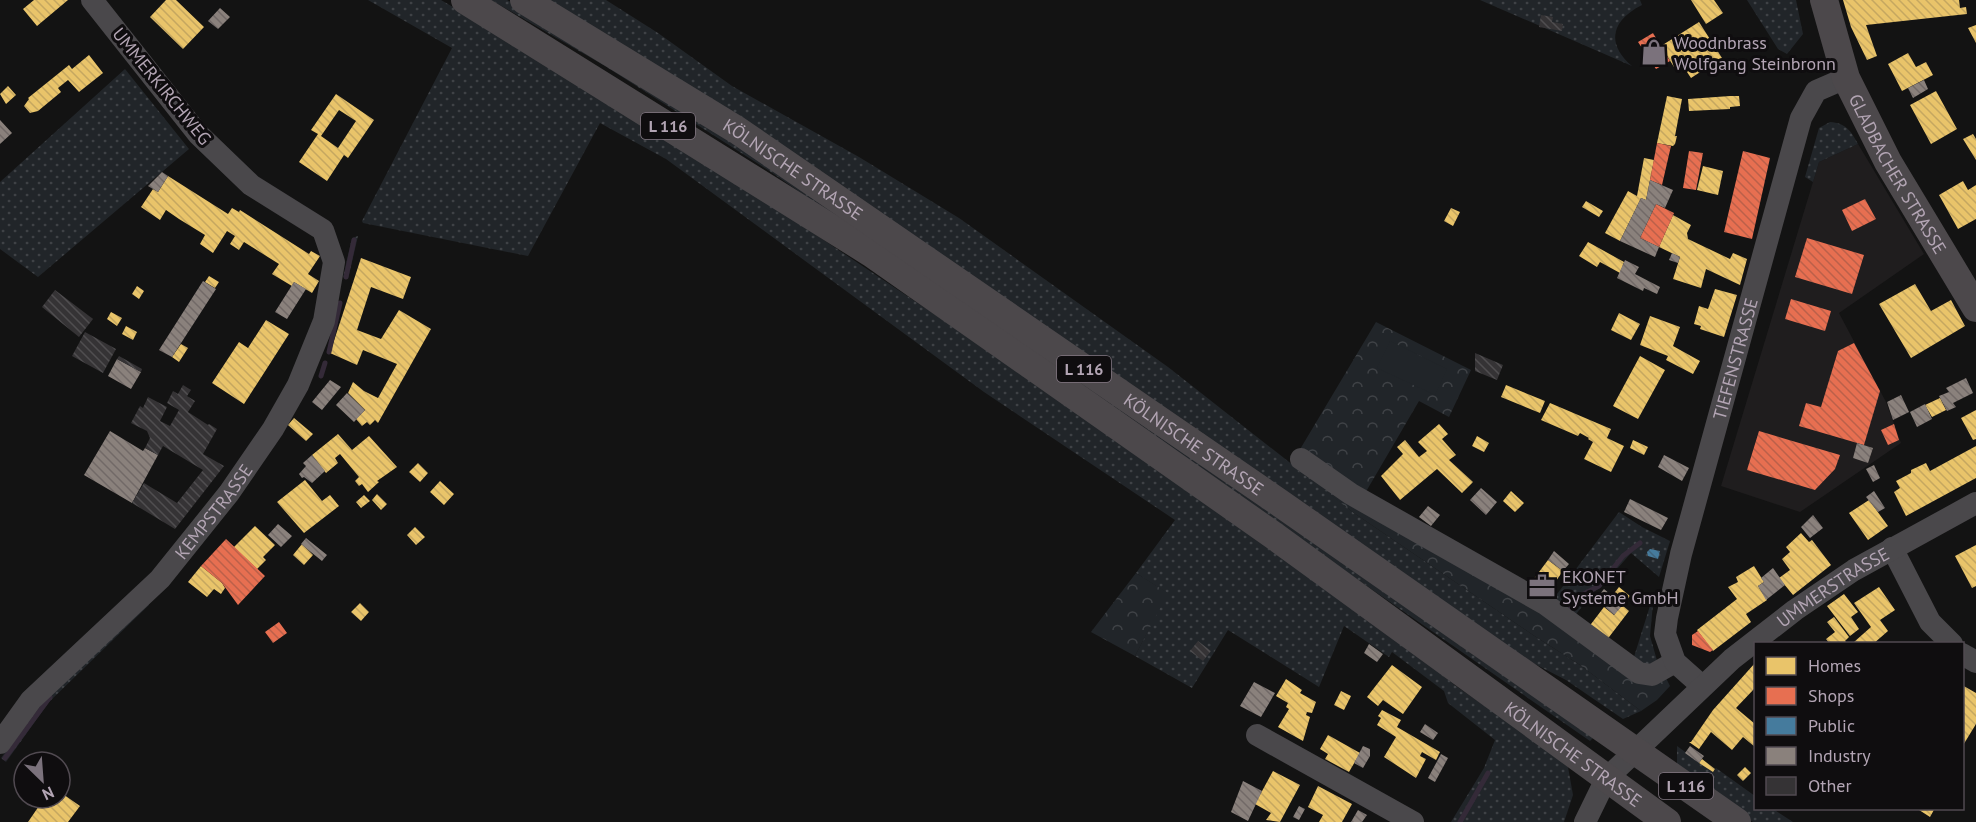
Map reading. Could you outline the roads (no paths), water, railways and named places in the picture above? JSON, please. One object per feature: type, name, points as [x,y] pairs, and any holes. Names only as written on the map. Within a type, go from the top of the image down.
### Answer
[{"type":"main road","name":"KÖLNISCHE STRASSE","points":[[465,0],[871,253],[1273,535],[1667,822]]},
{"type":"main road","name":"KÖLNISCHE STRASSE","points":[[524,0],[737,129],[1277,501],[1737,822]]},
{"type":"main road","name":"GLADBACHER STRASSE","points":[[1824,0],[1846,78],[1888,162],[1976,308]]},
{"type":"street","name":"UMMERKIRCHWEG","points":[[92,0],[198,134],[251,185],[323,230]]},
{"type":"street","name":"TIEFENSTRASSE","points":[[1702,686],[1675,662],[1665,634],[1681,554],[1801,118],[1816,91],[1846,78]]},
{"type":"street","name":"KEMPSTRASSE","points":[[0,743],[31,700],[160,579],[230,493],[273,429],[298,385],[324,321],[334,262],[323,230]]},
{"type":"street","points":[[1301,459],[1351,494],[1545,604],[1639,673],[1652,675],[1675,662]]},
{"type":"street","name":"UMMERSTRASSE","points":[[1585,822],[1606,779],[1732,659],[1795,610],[1854,570],[1976,503]]},
{"type":"street","points":[[1892,549],[1930,622],[1950,642]]},
{"type":"street","points":[[1257,735],[1413,822]]},
{"type":"waterway","points":[[346,277],[354,240]]},
{"type":"waterway","points":[[329,352],[340,303]]},
{"type":"waterway","points":[[321,376],[325,363]]},
{"type":"waterway","points":[[1569,609],[1580,596],[1599,586],[1623,556],[1640,543]]},
{"type":"waterway","points":[[5,758],[50,697]]},
{"type":"waterway","points":[[1460,822],[1488,773]]},
{"type":"place","name":"Woodnbrass Wolfgang Steinbronn","points":[[1654,52]]},
{"type":"place","name":"EKONET Systeme GmbH","points":[[1542,586]]}]
